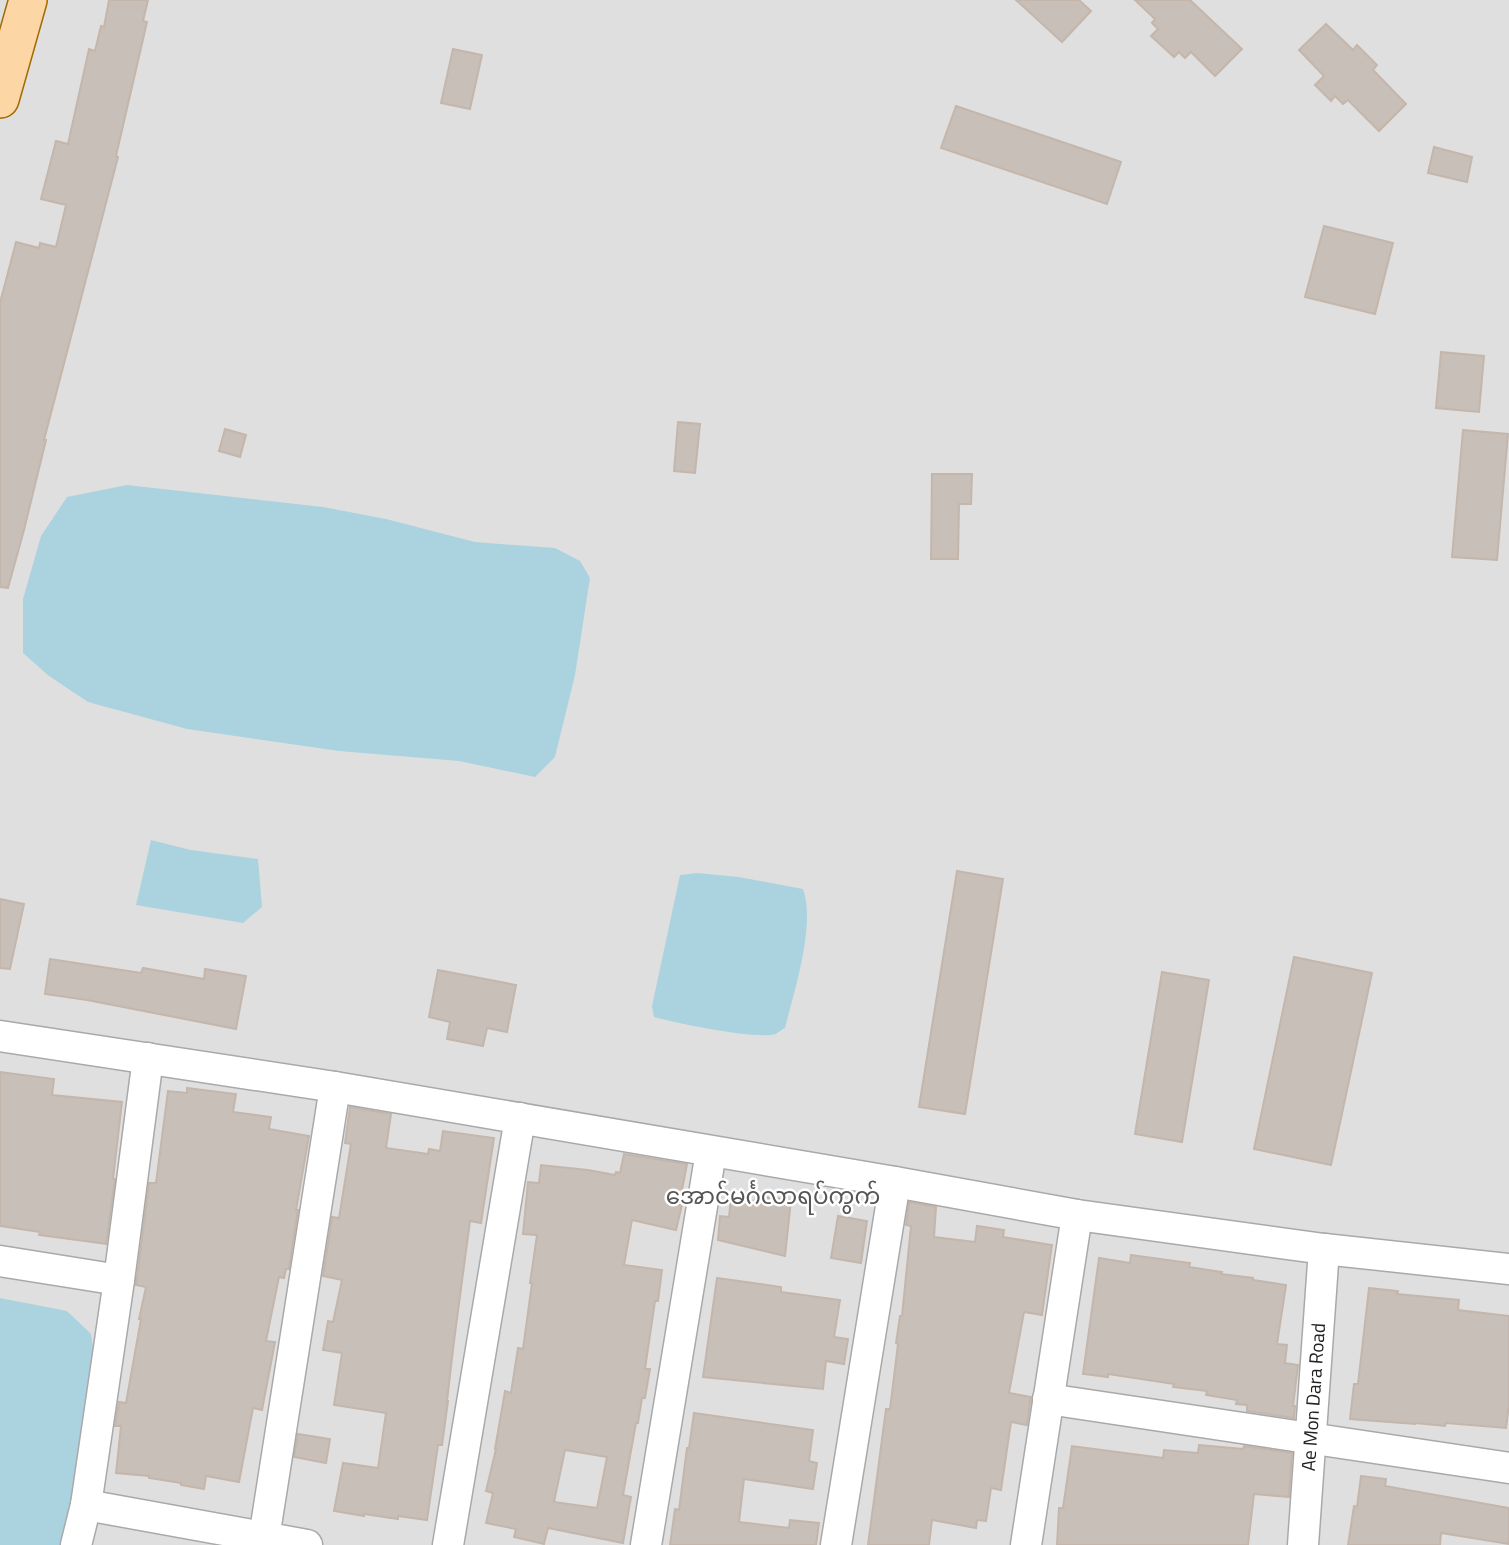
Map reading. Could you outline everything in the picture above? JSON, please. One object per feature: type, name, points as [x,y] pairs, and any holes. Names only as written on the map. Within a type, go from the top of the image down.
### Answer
[{"type":"main road","points":[[0,99],[28,0]]},
{"type":"street","points":[[0,1036],[335,1087],[1077,1215],[1324,1249],[1509,1269]]},
{"type":"street","points":[[76,1545],[86,1505],[148,1058]]},
{"type":"street","points":[[264,1538],[335,1087]]},
{"type":"street","points":[[448,1545],[520,1118]]},
{"type":"street","points":[[646,1545],[711,1152]]},
{"type":"street","points":[[836,1545],[895,1182]]},
{"type":"street","points":[[1026,1545],[1077,1215]]},
{"type":"street","name":"Ae Mon Dara Road","points":[[1303,1545],[1324,1249]]},
{"type":"street","points":[[0,1261],[118,1280]]},
{"type":"street","points":[[1048,1399],[1509,1468]]},
{"type":"street","points":[[86,1505],[307,1545]]},
{"type":"shaded area","points":[[0,0],[1509,0],[1509,1545],[0,1545]]},
{"type":"water","points":[[127,485],[323,507],[386,519],[475,542],[555,548],[580,561],[590,578],[575,675],[555,757],[535,777],[459,761],[339,751],[187,729],[88,702],[49,676],[23,653],[23,599],[41,536],[67,497]]},
{"type":"water","points":[[151,840],[191,850],[258,859],[262,907],[243,923],[136,905]]},
{"type":"water","points":[[698,873],[739,877],[803,889],[807,920],[802,958],[785,1028],[776,1034],[735,1033],[654,1017],[652,1006],[680,875]]},
{"type":"water","points":[[0,1298],[67,1311],[91,1334],[95,1360],[88,1423],[63,1545],[0,1545]]},
{"type":"building","points":[[109,0],[148,0],[143,21],[147,22],[116,156],[118,157],[44,440],[24,530],[8,588],[0,587],[0,303],[16,242],[39,248],[40,243],[56,247],[66,205],[41,199],[56,141],[68,144],[89,49],[95,51],[101,26],[104,27]]},
{"type":"building","points":[[1016,0],[1079,0],[1091,11],[1062,42]]},
{"type":"building","points":[[1135,0],[1190,0],[1242,49],[1215,76],[1191,52],[1185,58],[1179,52],[1174,57],[1151,36],[1158,29],[1152,23],[1155,19]]},
{"type":"building","points":[[1326,24],[1353,50],[1357,45],[1377,65],[1373,70],[1406,104],[1379,131],[1348,100],[1343,104],[1335,96],[1331,101],[1315,85],[1324,76],[1299,50]]},
{"type":"building","points":[[453,49],[482,55],[470,109],[441,103]]},
{"type":"building","points":[[956,106],[1121,162],[1107,204],[941,148]]},
{"type":"building","points":[[1434,147],[1472,157],[1467,182],[1428,173]]},
{"type":"building","points":[[1324,226],[1393,243],[1375,314],[1305,297]]},
{"type":"building","points":[[1441,352],[1484,356],[1479,412],[1436,408]]},
{"type":"building","points":[[678,422],[700,424],[695,473],[674,471]]},
{"type":"building","points":[[225,429],[246,435],[240,457],[219,451]]},
{"type":"building","points":[[1463,430],[1508,434],[1497,560],[1452,557]]},
{"type":"building","points":[[932,474],[972,474],[971,504],[959,504],[958,559],[931,559]]},
{"type":"building","points":[[957,871],[1003,879],[965,1114],[919,1107]]},
{"type":"building","points":[[0,899],[24,904],[10,969],[0,968]]},
{"type":"building","points":[[1294,957],[1372,973],[1331,1165],[1254,1149]]},
{"type":"building","points":[[50,959],[141,973],[143,968],[204,979],[205,969],[246,976],[236,1029],[45,994]]},
{"type":"building","points":[[438,970],[516,985],[507,1032],[487,1028],[483,1046],[447,1039],[450,1022],[429,1017]]},
{"type":"building","points":[[1162,972],[1209,980],[1182,1142],[1135,1134]]},
{"type":"building","points":[[0,1072],[54,1079],[52,1095],[122,1102],[106,1244],[39,1235],[40,1232],[0,1226]]},
{"type":"building","points":[[187,1088],[236,1094],[233,1112],[271,1117],[269,1129],[309,1136],[289,1269],[286,1269],[284,1278],[279,1277],[266,1341],[275,1342],[262,1410],[253,1408],[239,1482],[206,1476],[204,1489],[149,1476],[116,1473],[121,1426],[115,1426],[119,1402],[126,1403],[146,1287],[136,1285],[149,1183],[156,1183],[168,1091],[187,1093]]},
{"type":"building","points":[[350,1107],[391,1114],[386,1148],[428,1154],[429,1149],[440,1151],[443,1131],[494,1138],[481,1223],[470,1221],[442,1445],[438,1445],[427,1520],[334,1511],[343,1463],[378,1468],[386,1413],[334,1405],[342,1353],[323,1350],[328,1321],[333,1322],[342,1280],[323,1276],[332,1217],[339,1218],[351,1144],[345,1143]]},
{"type":"building","points":[[624,1154],[687,1164],[676,1230],[632,1220],[624,1265],[662,1270],[645,1369],[650,1369],[645,1398],[642,1398],[636,1423],[623,1495],[631,1497],[623,1543],[548,1528],[544,1544],[514,1537],[516,1529],[486,1523],[493,1493],[486,1491],[505,1391],[511,1393],[518,1348],[523,1349],[532,1283],[537,1235],[523,1234],[528,1182],[539,1183],[541,1165],[615,1175],[616,1172],[620,1173]],"holes":[[[565,1450],[607,1457],[597,1508],[554,1502]]]},
{"type":"building","points":[[756,1196],[791,1200],[785,1256],[718,1240],[720,1216],[729,1217],[731,1198],[755,1201]]},
{"type":"building","points":[[909,1202],[936,1207],[934,1237],[975,1242],[977,1226],[1004,1230],[1003,1237],[1052,1245],[1042,1315],[1024,1312],[1009,1393],[1031,1397],[1027,1425],[1011,1422],[1001,1490],[991,1488],[986,1521],[977,1520],[976,1528],[932,1520],[929,1545],[868,1545],[886,1409],[890,1409],[896,1343],[902,1316],[911,1226],[906,1225]]},
{"type":"building","points":[[838,1216],[867,1221],[861,1263],[831,1258]]},
{"type":"building","points":[[1131,1255],[1190,1263],[1189,1267],[1286,1285],[1277,1344],[1287,1345],[1285,1363],[1298,1365],[1294,1418],[1247,1411],[1247,1405],[1236,1404],[1237,1400],[1206,1395],[1207,1391],[1173,1387],[1174,1384],[1108,1374],[1108,1377],[1083,1374],[1099,1258],[1130,1263]]},
{"type":"building","points":[[717,1278],[781,1287],[781,1292],[840,1300],[834,1337],[848,1339],[844,1364],[826,1361],[823,1389],[703,1377]]},
{"type":"building","points":[[1369,1288],[1398,1291],[1397,1294],[1459,1300],[1458,1310],[1509,1316],[1509,1404],[1506,1428],[1350,1419],[1354,1384],[1358,1384]]},
{"type":"building","points":[[694,1413],[813,1430],[809,1461],[817,1463],[813,1489],[744,1479],[739,1522],[789,1528],[790,1520],[819,1523],[816,1545],[670,1545],[675,1509],[679,1510]]},
{"type":"building","points":[[298,1434],[330,1439],[326,1463],[294,1457]]},
{"type":"building","points":[[1199,1445],[1243,1449],[1244,1446],[1292,1453],[1289,1497],[1254,1494],[1248,1545],[1057,1545],[1059,1508],[1063,1508],[1072,1446],[1163,1458],[1164,1450],[1198,1453]]},
{"type":"building","points":[[1361,1476],[1386,1479],[1385,1486],[1509,1508],[1509,1544],[1441,1533],[1440,1545],[1348,1545]]},
{"type":"district","name":"အောင်မင်္ဂလာရပ်ကွက်","points":[[773,1196]]}]
